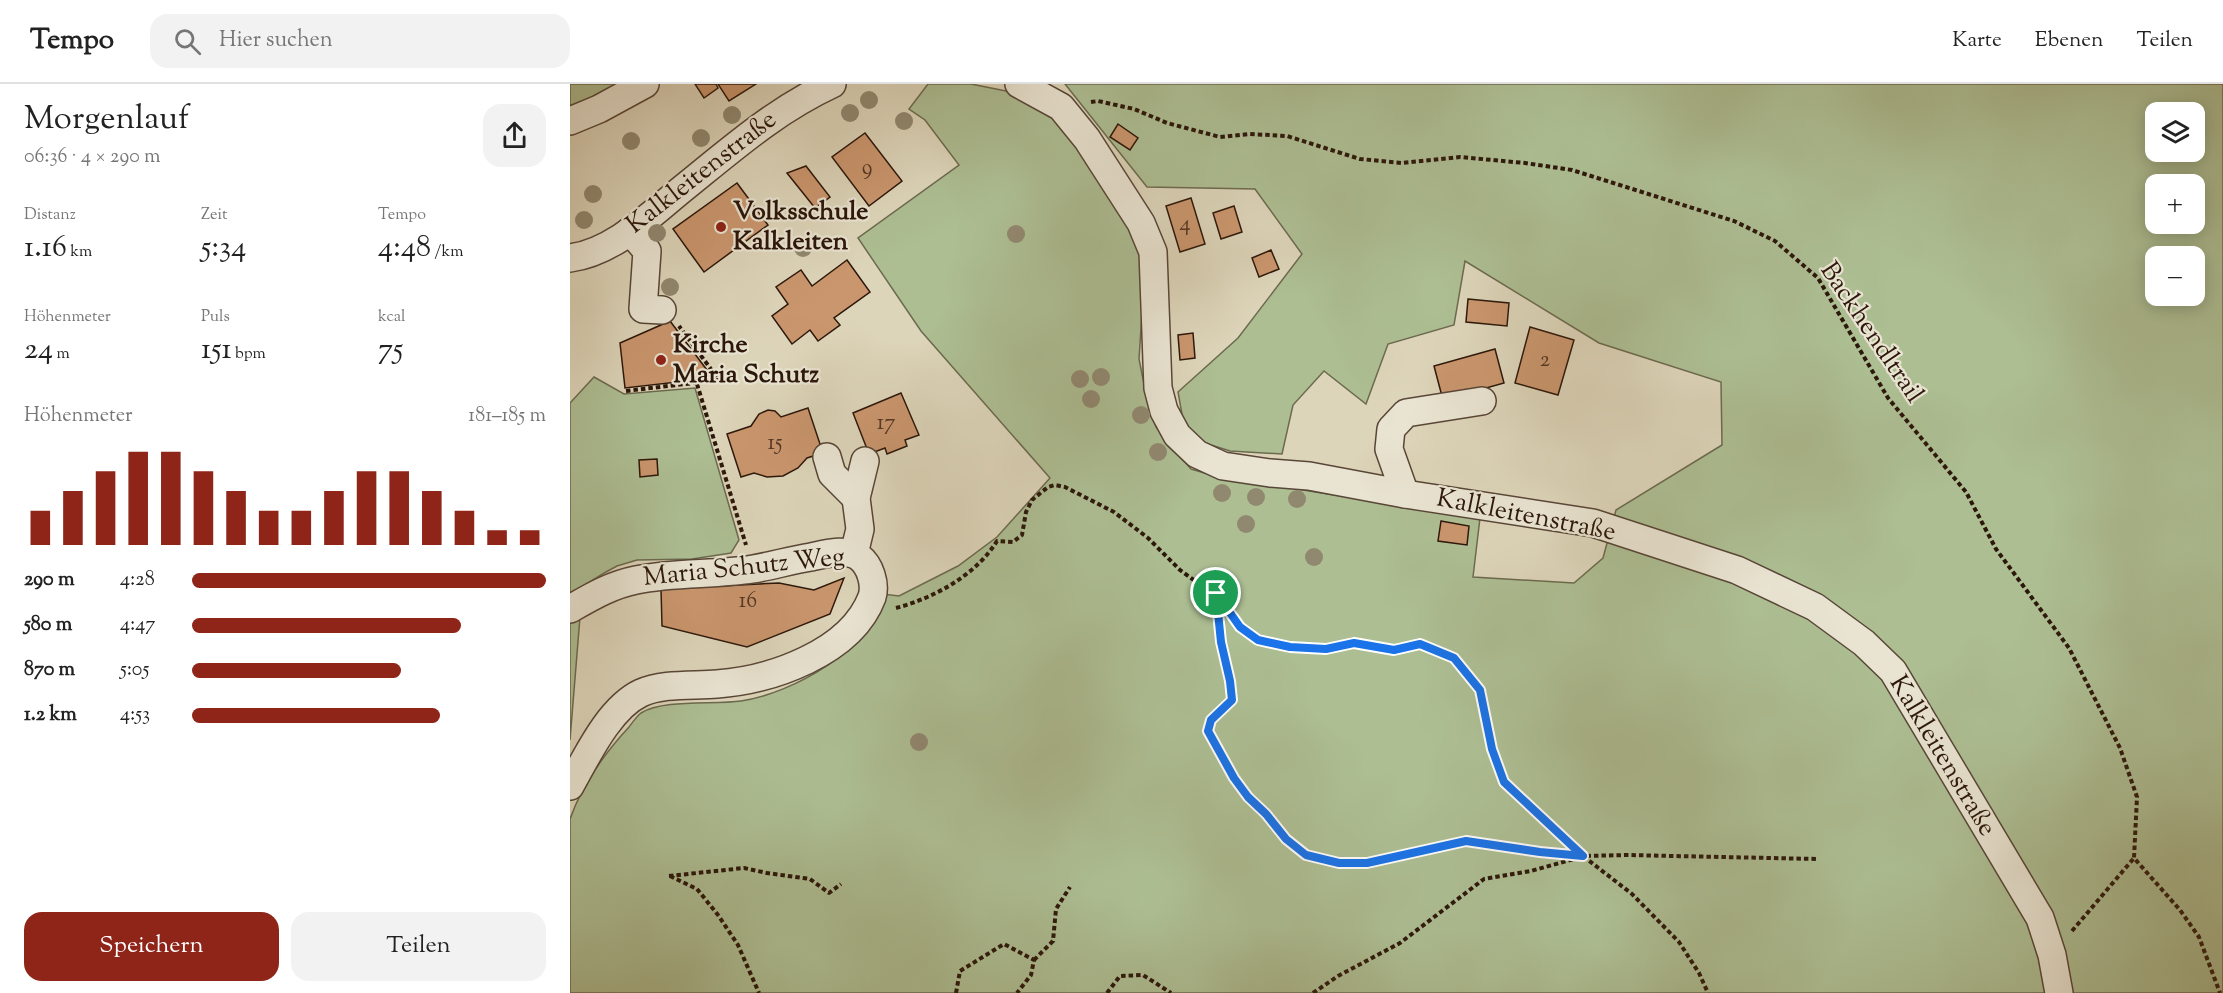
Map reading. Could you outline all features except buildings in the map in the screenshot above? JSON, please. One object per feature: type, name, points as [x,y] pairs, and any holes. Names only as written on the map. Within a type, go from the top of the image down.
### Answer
[{"type":"street","points":[[570,122],[645,84]]},
{"type":"street","name":"Kalkleitenstraße","points":[[570,258],[605,247],[630,231],[768,120],[801,98],[832,84]]},
{"type":"street","name":"Kalkleitenstraße","points":[[1019,84],[1061,107],[1087,139],[1141,223],[1153,252],[1158,388],[1164,411],[1177,435],[1197,454],[1223,465],[1270,473],[1309,476],[1593,524],[1737,570],[1815,608],[1864,643],[1893,671],[2040,918],[2052,955],[2059,993]]},
{"type":"street","points":[[1042,84],[1061,107]]},
{"type":"street","points":[[630,231],[647,251],[649,317]]},
{"type":"street","points":[[1405,494],[1389,449],[1391,429],[1406,413],[1482,401]]},
{"type":"street","points":[[827,457],[832,474],[856,498]]},
{"type":"street","points":[[854,554],[860,529],[856,498],[865,461]]},
{"type":"street","name":"Maria Schutz Weg","points":[[570,609],[601,591],[636,579],[753,569],[831,553],[854,554],[866,561],[873,582],[873,595],[862,617],[837,640],[803,663],[771,675],[720,684],[664,687],[641,693],[622,707],[599,736],[570,786]]},
{"type":"path","name":"Backhendltrail","points":[[1061,107],[1098,101],[1134,109],[1167,123],[1220,137],[1249,134],[1287,136],[1360,159],[1402,163],[1460,157],[1572,170],[1734,221],[1775,241],[1818,279],[1888,398],[1966,492],[1995,549],[2068,648],[2120,748],[2136,797],[2134,858]]},
{"type":"path","points":[[626,391],[719,380],[693,345]]},
{"type":"path","points":[[697,384],[753,569]]},
{"type":"path","points":[[873,595],[894,609],[919,602],[949,585],[978,566],[988,556],[997,541],[1013,542],[1022,535],[1026,512],[1032,500],[1054,485],[1075,492],[1114,512],[1148,538],[1180,570],[1216,593],[1240,627],[1258,640],[1290,647],[1326,649],[1354,643],[1394,650],[1420,644],[1454,658],[1480,690],[1492,749],[1504,782],[1583,856],[1632,894],[1679,942],[1699,973],[1708,993]]},
{"type":"path","points":[[1216,593],[1221,642],[1232,700],[1211,720],[1208,731],[1234,778],[1248,797],[1266,814],[1286,839],[1306,855],[1339,863],[1367,863],[1466,841],[1583,856],[1818,859]]},
{"type":"path","points":[[1313,993],[1338,976],[1400,943],[1484,879],[1531,871],[1583,856]]},
{"type":"path","points":[[2052,955],[2134,858],[2180,909],[2199,937],[2220,993]]},
{"type":"path","points":[[759,993],[738,945],[718,915],[697,889],[669,876],[744,868],[810,879],[829,893],[841,884]]},
{"type":"path","points":[[1017,993],[1031,975],[1034,960],[1053,941],[1056,909],[1070,887]]},
{"type":"path","points":[[956,993],[960,971],[1004,944],[1034,960]]},
{"type":"path","points":[[1107,993],[1120,976],[1143,975],[1171,993]]},
{"type":"green space","points":[[570,84],[633,84],[570,115]]},
{"type":"green space","points":[[928,84],[971,84],[1006,91],[1047,111],[1101,173],[1140,250],[1142,313],[1139,359],[1156,427],[1191,469],[1215,476],[1480,518],[1473,577],[1574,583],[1603,558],[1616,510],[1722,445],[1721,382],[1599,343],[1465,261],[1454,325],[1388,344],[1366,404],[1324,371],[1293,405],[1282,454],[1230,451],[1186,437],[1178,392],[1238,338],[1302,254],[1255,189],[1147,187],[1065,84],[2223,84],[2223,993],[570,993],[570,819],[595,770],[638,716],[662,706],[741,701],[761,697],[806,678],[848,650],[864,633],[877,614],[883,594],[899,596],[958,566],[997,537],[1050,478],[921,331],[858,238],[959,165],[925,120],[909,109]]},
{"type":"green space","points":[[594,377],[624,394],[695,388],[739,540],[731,553],[692,559],[637,560],[617,566],[570,594],[570,403]]},
{"type":"green space","points":[[580,617],[570,740],[570,621]]},
{"type":"place","name":"Volksschule Kalkleiten","points":[[721,227]]},
{"type":"place","name":"Kirche Maria Schutz","points":[[661,360]]},
{"type":"route","points":[[1216,593],[1240,627],[1258,640],[1290,647],[1326,649],[1354,643],[1394,650],[1420,644],[1454,658],[1480,690],[1492,749],[1504,782],[1583,856],[1466,841],[1367,863],[1339,863],[1306,855],[1286,839],[1266,814],[1248,797],[1234,778],[1208,731],[1211,720],[1232,700],[1221,642],[1216,593]]}]
